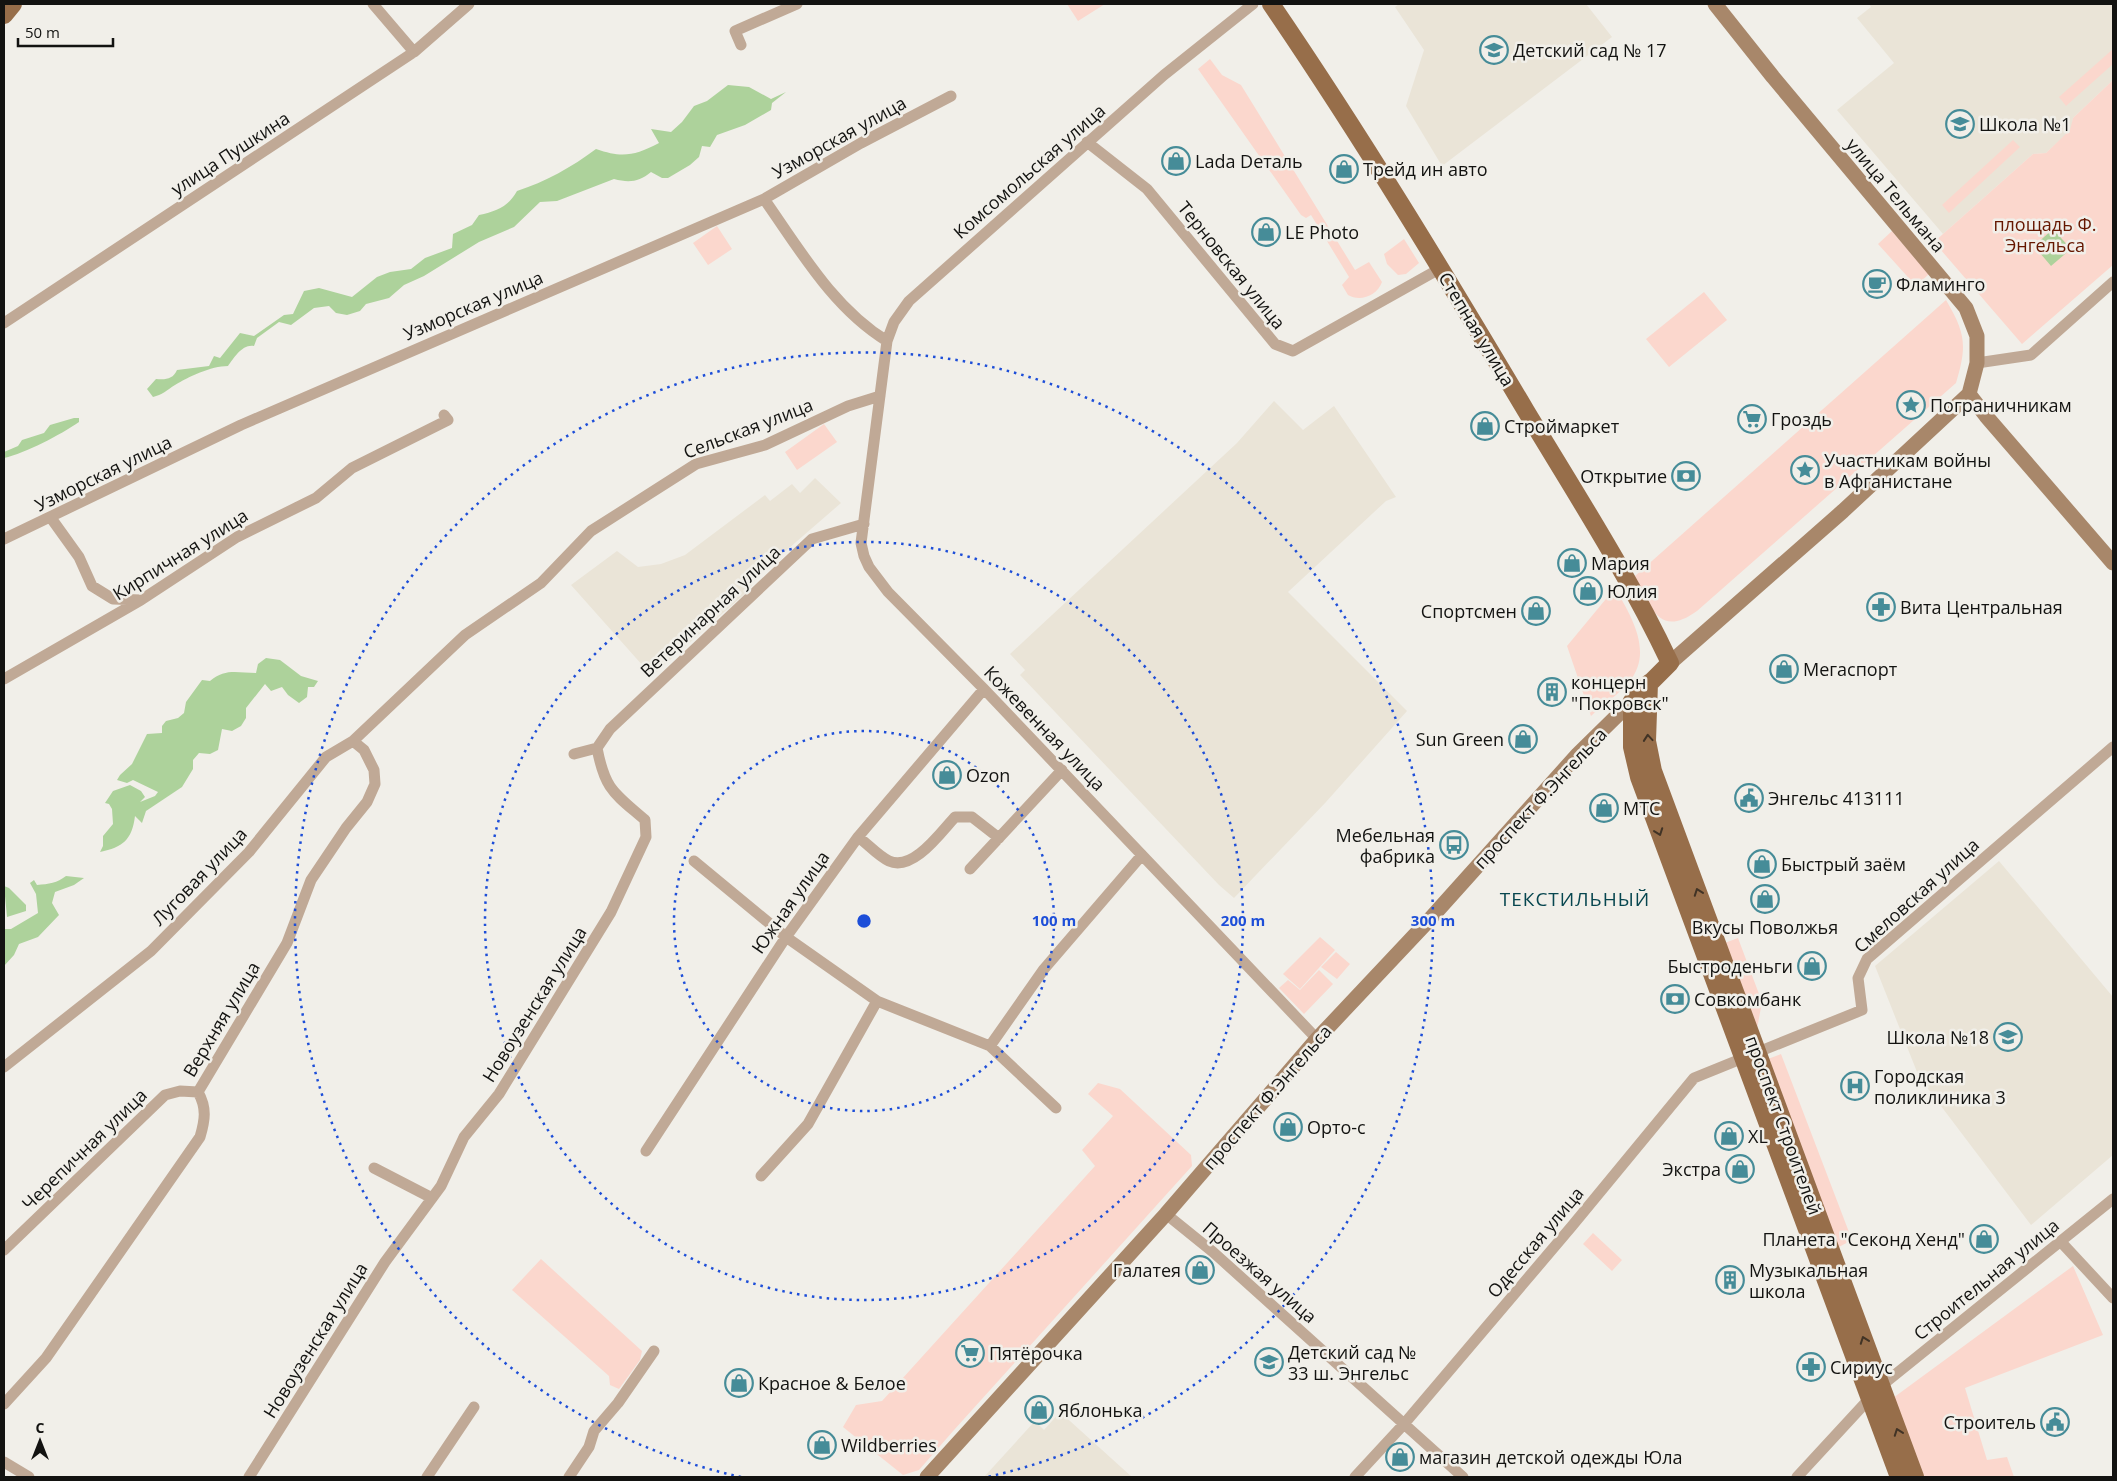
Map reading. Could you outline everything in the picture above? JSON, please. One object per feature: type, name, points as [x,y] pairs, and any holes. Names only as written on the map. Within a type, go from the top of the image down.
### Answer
[{"type":"main road","points":[[4,15],[13,4]]},
{"type":"main road","name":"Степная улица","points":[[1271,4],[1340,106],[1441,268],[1619,565],[1650,620],[1670,663]]},
{"type":"main road","name":"проспект Ф.Энгельса","points":[[1632,701],[1670,663]]},
{"type":"main road","name":"проспект Строителей","points":[[1649,683],[1646,715],[1653,770],[1750,1055]]},
{"type":"main road","name":"проспект Строителей","points":[[1632,701],[1632,747],[1639,777],[1750,1055],[1875,1392],[1914,1477]]},
{"type":"main road","name":"проспект Строителей","points":[[1875,1392],[1898,1477]]},
{"type":"street","points":[[373,4],[414,52]]},
{"type":"street","name":"улица Пушкина","points":[[4,323],[414,52],[468,4]]},
{"type":"street","points":[[741,45],[735,31],[797,4]]},
{"type":"street","name":"Комсомольская улица","points":[[880,396],[887,341],[894,322],[909,301],[1164,75],[1252,4]]},
{"type":"street","name":"улица Тельмана","points":[[1715,4],[1804,115],[1966,308],[1977,336],[1977,363],[1970,394]]},
{"type":"street","name":"Узморская улица","points":[[4,539],[241,425],[764,199],[861,143],[951,96]]},
{"type":"street","name":"Терновская улица","points":[[1087,142],[1147,189],[1275,344],[1287,351],[1293,351],[1441,268]]},
{"type":"street","points":[[764,199],[831,292],[868,330],[887,341]]},
{"type":"street","points":[[1977,363],[2031,356],[2113,282]]},
{"type":"street","points":[[1970,394],[1986,416],[2113,562]]},
{"type":"street","name":"проспект Ф.Энгельса","points":[[1670,663],[1843,511],[1970,394]]},
{"type":"street","name":"Кожевенная улица","points":[[880,396],[862,543],[864,556],[869,567],[888,592],[1062,770],[1317,1039]]},
{"type":"street","name":"Сельская улица","points":[[404,693],[465,635],[541,583],[591,531],[696,464],[765,444],[848,406],[880,396]]},
{"type":"street","name":"Кирпичная улица","points":[[4,679],[141,600],[236,537],[316,498],[352,468],[448,420],[444,415]]},
{"type":"street","points":[[51,518],[79,557],[92,586],[113,599],[141,600]]},
{"type":"street","name":"Ветеринарная улица","points":[[597,748],[610,729],[812,540],[864,524]]},
{"type":"street","name":"Южная улица","points":[[646,1151],[786,936],[858,836],[984,689]]},
{"type":"street","name":"Луговая улица","points":[[4,1067],[151,951],[249,852],[326,757],[353,740],[404,693]]},
{"type":"street","name":"проспект Ф.Энгельса","points":[[927,1477],[1166,1214],[1317,1039],[1430,919],[1578,754],[1632,701]]},
{"type":"street","name":"Верхняя улица","points":[[4,1404],[46,1358],[200,1137],[206,1118],[203,1101],[198,1092],[287,943],[311,880],[346,828],[367,802],[375,784],[374,770],[364,750],[353,740]]},
{"type":"street","name":"Смеловская улица","points":[[1750,1055],[1862,1010],[1858,978],[1867,958],[2113,747]]},
{"type":"street","points":[[574,754],[597,748]]},
{"type":"street","name":"Новоузенская улица","points":[[249,1477],[385,1262],[441,1186],[464,1137],[499,1094],[611,912],[646,837],[645,820],[610,790],[601,766],[597,748]]},
{"type":"street","points":[[970,870],[1062,770]]},
{"type":"street","points":[[858,836],[890,862],[898,863],[909,862],[918,856],[955,817],[972,817],[999,838]]},
{"type":"street","points":[[990,1046],[1044,970],[1142,855]]},
{"type":"street","points":[[694,861],[786,936],[877,1001],[990,1046],[1056,1108]]},
{"type":"street","points":[[761,1176],[808,1124],[877,1001]]},
{"type":"street","name":"Одесская улица","points":[[1355,1477],[1404,1424],[1694,1078],[1750,1055]]},
{"type":"street","name":"Черепичная улица","points":[[4,1250],[165,1095],[180,1091],[198,1092]]},
{"type":"street","points":[[374,1168],[432,1198]]},
{"type":"street","name":"Строительная улица","points":[[1797,1477],[1875,1392],[2113,1199]]},
{"type":"street","name":"Проезжая улица","points":[[1166,1214],[1213,1252],[1463,1477]]},
{"type":"street","points":[[2061,1242],[2113,1298]]},
{"type":"street","points":[[569,1477],[589,1446],[594,1431],[618,1403],[654,1351]]},
{"type":"street","points":[[427,1477],[474,1407]]},
{"type":"street","points":[[4,1462],[24,1476]]},
{"type":"shaded area","points":[[1399,4],[1586,4],[1612,37],[1442,166],[1406,106],[1424,50],[1395,7]]},
{"type":"shaded area","name":"Школа №1","points":[[1869,4],[2113,4],[2113,80],[2073,118],[2071,130],[2046,153],[2033,154],[1943,234],[1837,110],[1894,63],[1857,18],[1871,7]]},
{"type":"shaded area","points":[[728,85],[749,87],[771,99],[786,92],[772,103],[771,110],[745,125],[717,135],[710,147],[702,146],[699,157],[690,165],[668,178],[662,178],[651,172],[638,180],[624,181],[614,179],[557,201],[540,202],[514,227],[479,242],[424,276],[404,285],[389,298],[366,304],[360,311],[347,315],[336,313],[329,306],[314,308],[291,325],[279,322],[257,338],[254,346],[242,349],[228,366],[200,372],[162,394],[153,397],[147,389],[156,379],[169,378],[177,370],[209,366],[214,356],[220,358],[240,333],[254,336],[284,315],[293,314],[304,291],[319,288],[352,297],[377,277],[390,272],[411,269],[425,258],[452,248],[453,234],[472,225],[479,215],[501,208],[510,201],[517,191],[558,173],[596,149],[613,154],[628,154],[642,151],[659,143],[651,129],[671,132],[682,122],[694,106],[707,101]]},
{"type":"shaded area","points":[[2053,229],[2071,249],[2051,266],[2034,246]]},
{"type":"shaded area","points":[[1274,401],[1303,430],[1334,406],[1396,497],[1386,501],[1288,592],[1407,711],[1326,802],[1234,898],[1219,885],[1020,675],[1025,670],[1010,654],[1237,443]]},
{"type":"shaded area","points":[[79,418],[79,422],[43,443],[4,458],[4,452],[18,446],[22,440],[44,433],[50,425]]},
{"type":"shaded area","points":[[815,478],[841,503],[758,575],[749,590],[652,676],[571,585],[617,551],[638,567],[661,564],[685,555],[765,495],[770,501],[792,484],[800,493]]},
{"type":"shaded area","points":[[266,658],[280,660],[301,676],[318,681],[314,687],[308,687],[307,697],[299,703],[288,695],[282,687],[271,691],[265,684],[246,708],[246,718],[241,726],[232,731],[222,729],[218,750],[210,754],[199,753],[193,760],[193,769],[182,787],[146,811],[142,823],[135,816],[129,837],[120,845],[100,852],[103,846],[103,836],[113,824],[112,809],[109,804],[105,803],[113,791],[130,785],[141,791],[145,797],[140,802],[155,796],[158,792],[133,780],[127,783],[117,780],[132,764],[147,734],[162,733],[162,726],[166,721],[178,718],[184,713],[186,702],[202,680],[210,681],[226,673],[256,673],[258,664]]},
{"type":"shaded area","name":"Школа №18","points":[[1999,861],[2113,997],[2113,1155],[2031,1225],[1919,1077],[1875,966]]},
{"type":"shaded area","points":[[66,876],[84,878],[74,885],[55,892],[52,903],[59,915],[38,937],[19,944],[14,955],[4,966],[4,929],[11,929],[38,913],[36,894],[30,883],[34,880],[37,885],[49,884]]},
{"type":"shaded area","points":[[4,886],[9,888],[26,905],[26,911],[7,917]]},
{"type":"shaded area","points":[[1060,1412],[1132,1477],[984,1477],[1035,1421],[1044,1430]]},
{"type":"green space","points":[[1067,4],[1105,4],[1078,21]]},
{"type":"green space","points":[[2113,49],[2113,64],[2066,106],[2059,97]]},
{"type":"green space","points":[[1210,59],[1222,75],[1241,85],[1355,270],[1369,262],[1382,282],[1380,287],[1372,294],[1363,298],[1348,295],[1342,285],[1349,277],[1311,215],[1306,218],[1301,215],[1198,69]]},
{"type":"green space","name":"площадь Ф. Энгельса","points":[[2113,80],[2113,265],[2022,344],[1934,242],[2033,154],[2046,153],[2070,130],[2073,118]]},
{"type":"green space","points":[[2013,140],[2020,147],[1949,213],[1942,205]]},
{"type":"green space","points":[[717,226],[732,249],[708,265],[693,243]]},
{"type":"green space","points":[[1892,231],[1929,274],[1916,286],[1878,244]]},
{"type":"green space","points":[[1404,239],[1419,263],[1406,274],[1398,275],[1387,264],[1384,254]]},
{"type":"green space","points":[[1704,292],[1727,320],[1669,367],[1646,339]]},
{"type":"green space","points":[[1946,300],[1958,322],[1963,340],[1962,359],[1956,383],[1697,611],[1684,619],[1673,622],[1664,620],[1657,615],[1651,608],[1635,576]]},
{"type":"green space","points":[[824,424],[837,442],[797,470],[785,452]]},
{"type":"green space","points":[[1615,588],[1633,622],[1640,646],[1640,659],[1629,682],[1591,716],[1567,646]]},
{"type":"green space","points":[[1320,937],[1335,950],[1300,989],[1283,974]]},
{"type":"green space","points":[[1738,938],[1762,1002],[1756,1034],[1722,944]]},
{"type":"green space","points":[[1336,952],[1350,964],[1337,979],[1321,967]]},
{"type":"green space","points":[[1319,970],[1333,984],[1304,1014],[1279,988],[1288,980],[1300,990]]},
{"type":"green space","points":[[1781,1054],[1852,1240],[1837,1248],[1765,1060]]},
{"type":"green space","points":[[1098,1083],[1120,1089],[1191,1155],[1192,1166],[919,1470],[903,1475],[843,1427],[856,1405],[882,1401],[1095,1166],[1082,1150],[1113,1116],[1088,1094]]},
{"type":"green space","points":[[1593,1233],[1622,1260],[1612,1271],[1583,1244]]},
{"type":"green space","points":[[541,1259],[642,1351],[640,1360],[619,1389],[610,1385],[609,1376],[512,1290]]},
{"type":"green space","points":[[2073,1266],[2103,1335],[1965,1388],[1987,1460],[2007,1457],[2014,1477],[1923,1477],[1893,1398]]},
{"type":"place","name":"Детский сад № 17","points":[[1494,50]]},
{"type":"place","name":"Школа №1","points":[[1960,124]]},
{"type":"place","name":"Lada Dеталь","points":[[1176,161]]},
{"type":"place","name":"Трейд ин авто","points":[[1344,169]]},
{"type":"place","name":"LE Photo","points":[[1266,232]]},
{"type":"place","name":"Фламинго","points":[[1877,284]]},
{"type":"place","name":"Пограничникам","points":[[1911,405]]},
{"type":"place","name":"Гроздь","points":[[1752,419]]},
{"type":"place","name":"Строймаркет","points":[[1485,426]]},
{"type":"place","name":"Участникам войны в Афганистане","points":[[1805,470]]},
{"type":"place","name":"Открытие","points":[[1686,476]]},
{"type":"place","name":"Мария","points":[[1572,563]]},
{"type":"place","name":"Юлия","points":[[1588,591]]},
{"type":"place","name":"Вита Центральная","points":[[1881,607]]},
{"type":"place","name":"Спортсмен","points":[[1536,611]]},
{"type":"place","name":"Мегаспорт","points":[[1784,669]]},
{"type":"place","name":"концерн \"Покровск\"","points":[[1552,692]]},
{"type":"place","name":"Sun Green","points":[[1523,739]]},
{"type":"place","name":"Ozon","points":[[947,775]]},
{"type":"place","name":"Энгельс 413111","points":[[1749,798]]},
{"type":"place","name":"МТС","points":[[1604,808]]},
{"type":"place","name":"Мебельная фабрика","points":[[1454,845]]},
{"type":"place","name":"Быстрый заём","points":[[1762,864]]},
{"type":"place","name":"Вкусы Поволжья","points":[[1765,899]]},
{"type":"place","name":"Быстроденьги","points":[[1812,966]]},
{"type":"place","name":"Совкомбанк","points":[[1675,999]]},
{"type":"place","name":"Школа №18","points":[[2008,1037]]},
{"type":"place","name":"Городская поликлиника 3","points":[[1855,1086]]},
{"type":"place","name":"Орто-с","points":[[1288,1127]]},
{"type":"place","name":"XL","points":[[1729,1136]]},
{"type":"place","name":"Экстра","points":[[1740,1169]]},
{"type":"place","name":"Планета \"Секонд Хенд\"","points":[[1984,1239]]},
{"type":"place","name":"Галатея","points":[[1200,1270]]},
{"type":"place","name":"Музыкальная школа","points":[[1730,1280]]},
{"type":"place","name":"Пятёрочка","points":[[970,1353]]},
{"type":"place","name":"Детский сад № 33 ш. Энгельс","points":[[1269,1362]]},
{"type":"place","name":"Сириус","points":[[1811,1367]]},
{"type":"place","name":"Красное & Белое","points":[[739,1383]]},
{"type":"place","name":"Яблонька","points":[[1039,1410]]},
{"type":"place","name":"Строитель","points":[[2055,1422]]},
{"type":"place","name":"Wildberries","points":[[822,1445]]},
{"type":"place","name":"магазин детской одежды Юла","points":[[1400,1457]]},
{"type":"district","name":"ТЕКСТИЛЬНЫЙ","points":[[1575,899]]}]
